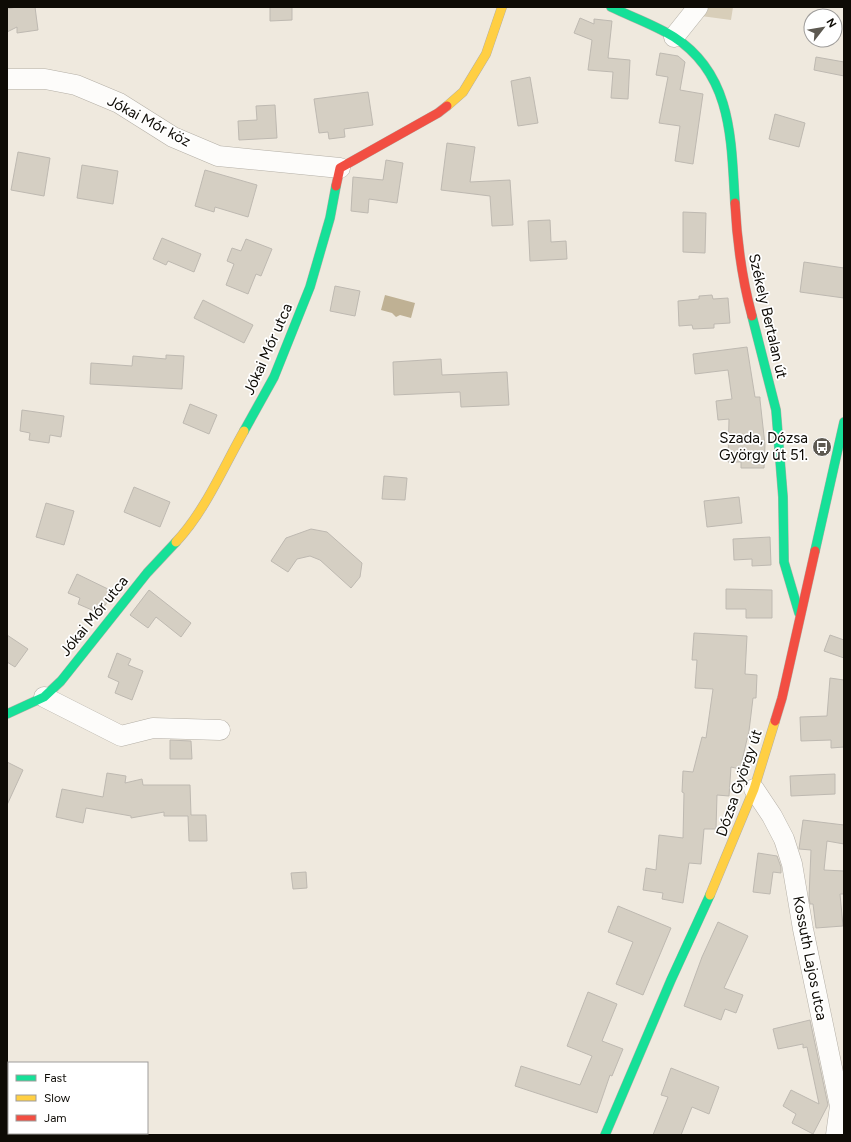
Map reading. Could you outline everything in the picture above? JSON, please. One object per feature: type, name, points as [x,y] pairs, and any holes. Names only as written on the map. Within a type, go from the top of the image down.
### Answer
[{"type":"street","points":[[340,168],[438,113],[463,92],[486,54],[502,7]]},
{"type":"street","name":"Székely Bertalan út","points":[[611,7],[674,38],[698,56],[709,70],[723,100],[730,133],[737,241],[743,281],[776,410],[783,497],[784,562],[799,616]]},
{"type":"street","points":[[674,38],[698,7]]},
{"type":"street","name":"Jókai Mór köz","points":[[7,79],[45,79],[76,85],[119,103],[173,136],[218,156],[340,168]]},
{"type":"street","name":"Jókai Mór utca","points":[[7,714],[44,697],[61,681],[147,573],[185,532],[207,497],[274,377],[310,287],[330,218],[340,168]]},
{"type":"street","name":"Dózsa György út","points":[[605,1135],[671,980],[724,864],[754,789],[782,698],[799,616],[844,422]]},
{"type":"street","points":[[44,697],[121,736],[153,728],[220,730]]},
{"type":"street","name":"Kossuth Lajos utca","points":[[754,789],[772,816],[784,839],[792,864],[803,929],[842,1106],[836,1135]]},
{"type":"shaded area","points":[[682,7],[733,7],[731,20],[701,16]]},
{"type":"shaded area","points":[[385,295],[415,303],[411,318],[400,315],[396,317],[392,313],[381,310]]},
{"type":"building","points":[[16,7],[35,7],[38,30],[17,33],[17,27],[7,32],[7,9]]},
{"type":"building","points":[[270,7],[292,7],[292,20],[270,21]]},
{"type":"building","points":[[580,18],[594,24],[594,19],[612,21],[608,58],[630,60],[628,99],[611,98],[613,72],[588,70],[592,40],[574,33]]},
{"type":"building","points":[[660,53],[678,56],[685,62],[680,90],[703,94],[693,164],[675,161],[680,126],[659,123],[668,77],[656,75]]},
{"type":"building","points":[[816,57],[844,62],[844,76],[814,70]]},
{"type":"building","points":[[530,77],[538,123],[518,126],[511,81]]},
{"type":"building","points":[[368,92],[373,125],[344,129],[345,137],[329,139],[328,132],[319,133],[314,99]]},
{"type":"building","points":[[275,105],[277,138],[239,140],[238,121],[257,120],[256,106]]},
{"type":"building","points":[[775,114],[805,123],[799,147],[769,139]]},
{"type":"building","points":[[447,143],[475,147],[470,182],[510,180],[513,225],[492,226],[490,196],[441,190]]},
{"type":"building","points":[[18,152],[50,158],[44,196],[11,190]]},
{"type":"building","points":[[386,160],[403,163],[397,203],[369,199],[368,213],[351,211],[353,177],[383,180]]},
{"type":"building","points":[[82,165],[118,171],[113,204],[77,198]]},
{"type":"building","points":[[205,170],[257,185],[248,217],[215,207],[214,212],[195,206]]},
{"type":"building","points":[[683,212],[706,213],[705,253],[683,252]]},
{"type":"building","points":[[550,220],[551,242],[566,241],[567,259],[530,261],[528,221]]},
{"type":"building","points":[[162,238],[201,254],[194,272],[168,261],[166,265],[153,259]]},
{"type":"building","points":[[246,239],[272,249],[261,276],[256,274],[248,294],[226,285],[234,264],[227,261],[232,248],[241,251]]},
{"type":"building","points":[[804,262],[844,268],[844,298],[800,292]]},
{"type":"building","points":[[335,286],[360,291],[355,316],[330,311]]},
{"type":"building","points":[[712,295],[713,299],[728,298],[730,323],[714,324],[714,328],[693,329],[692,325],[679,326],[678,301],[699,299],[699,296]]},
{"type":"building","points":[[203,300],[253,325],[244,343],[194,318]]},
{"type":"building","points":[[747,347],[755,397],[760,397],[765,445],[764,468],[741,468],[741,462],[728,462],[729,419],[718,420],[716,401],[732,399],[728,370],[695,374],[693,354]]},
{"type":"building","points":[[166,355],[184,356],[182,389],[90,384],[91,363],[132,366],[133,356],[166,359]]},
{"type":"building","points":[[441,359],[442,375],[507,372],[509,405],[461,407],[460,392],[394,395],[393,362]]},
{"type":"building","points":[[190,404],[217,415],[209,434],[183,423]]},
{"type":"building","points":[[22,410],[64,416],[61,437],[50,435],[49,443],[29,440],[30,433],[20,431]]},
{"type":"building","points":[[384,476],[407,478],[405,500],[382,499]]},
{"type":"building","points":[[134,487],[170,502],[160,527],[124,512]]},
{"type":"building","points":[[739,497],[742,523],[707,527],[704,501]]},
{"type":"building","points":[[46,503],[74,511],[64,545],[36,537]]},
{"type":"building","points":[[311,529],[327,532],[362,563],[360,577],[351,588],[320,560],[310,556],[297,559],[288,572],[271,561],[286,538]]},
{"type":"building","points":[[770,537],[771,565],[752,566],[752,559],[734,560],[733,539]]},
{"type":"building","points":[[77,574],[112,591],[106,604],[99,613],[78,604],[80,598],[68,593]]},
{"type":"building","points":[[726,589],[772,590],[772,618],[746,618],[746,609],[726,609]]},
{"type":"building","points":[[149,590],[191,623],[181,637],[156,617],[148,628],[130,615]]},
{"type":"building","points":[[694,633],[747,636],[745,674],[757,675],[756,698],[753,698],[749,731],[740,769],[731,767],[729,796],[717,795],[716,829],[704,829],[701,864],[689,863],[683,903],[662,899],[663,893],[643,890],[646,868],[656,870],[659,835],[683,838],[683,771],[693,772],[702,737],[706,738],[713,689],[695,688],[697,660],[692,660]]},
{"type":"building","points":[[7,635],[28,649],[15,667],[7,662]]},
{"type":"building","points":[[830,635],[844,640],[844,658],[824,651]]},
{"type":"building","points":[[117,653],[131,659],[128,665],[143,671],[132,700],[115,693],[119,682],[108,677]]},
{"type":"building","points":[[830,678],[844,680],[844,747],[831,748],[831,740],[801,741],[800,717],[827,716]]},
{"type":"building","points":[[170,740],[191,741],[192,759],[170,759]]},
{"type":"building","points":[[7,762],[23,770],[7,805]]},
{"type":"building","points":[[107,773],[126,776],[125,783],[142,779],[143,785],[190,785],[191,815],[206,815],[207,841],[189,841],[188,816],[164,816],[164,812],[131,818],[131,816],[86,808],[83,823],[56,817],[62,789],[103,797]]},
{"type":"building","points":[[835,774],[835,794],[791,796],[790,776]]},
{"type":"building","points":[[803,820],[844,825],[844,844],[827,841],[824,870],[844,871],[844,894],[840,894],[843,926],[816,928],[813,904],[810,904],[809,897],[811,850],[799,849]]},
{"type":"building","points":[[758,853],[777,856],[781,867],[781,873],[773,872],[770,894],[753,892]]},
{"type":"building","points":[[306,872],[307,888],[293,889],[291,873]]},
{"type":"building","points":[[618,906],[671,928],[643,995],[616,984],[633,942],[608,932]]},
{"type":"building","points":[[718,922],[748,936],[724,988],[743,995],[736,1013],[725,1009],[721,1020],[684,1006],[702,957]]},
{"type":"building","points":[[588,992],[617,1004],[602,1041],[623,1049],[612,1076],[610,1075],[597,1113],[515,1086],[521,1066],[580,1085],[592,1056],[567,1046]]},
{"type":"building","points":[[810,1020],[828,1105],[813,1134],[792,1123],[796,1114],[783,1106],[791,1090],[819,1104],[807,1047],[803,1048],[803,1044],[778,1049],[773,1029]]},
{"type":"building","points":[[671,1068],[719,1087],[709,1114],[692,1107],[681,1135],[653,1135],[668,1097],[661,1095]]},
{"type":"traffic: fast","points":[[611,7],[674,37],[693,52],[708,70],[718,90],[725,111],[732,156],[735,203]]},
{"type":"traffic: fast","points":[[244,431],[274,377],[310,287],[330,218],[336,186]]},
{"type":"traffic: fast","points":[[752,316],[776,410],[783,497],[784,562],[799,613]]},
{"type":"traffic: fast","points":[[815,551],[844,422]]},
{"type":"traffic: fast","points":[[7,714],[44,697],[61,681],[147,573],[176,542]]},
{"type":"traffic: fast","points":[[605,1135],[671,980],[710,895]]},
{"type":"traffic: slow","points":[[447,106],[463,92],[486,54],[502,7]]},
{"type":"traffic: slow","points":[[176,542],[205,503],[244,431]]},
{"type":"traffic: slow","points":[[710,895],[754,789],[775,721]]},
{"type":"traffic: jam","points":[[336,186],[340,168],[438,113],[447,106]]},
{"type":"traffic: jam","points":[[735,203],[740,260],[752,316]]},
{"type":"traffic: jam","points":[[775,721],[782,698],[815,551]]},
{"type":"place","name":"Szada, Dózsa György út 51.","points":[[822,447]]}]
